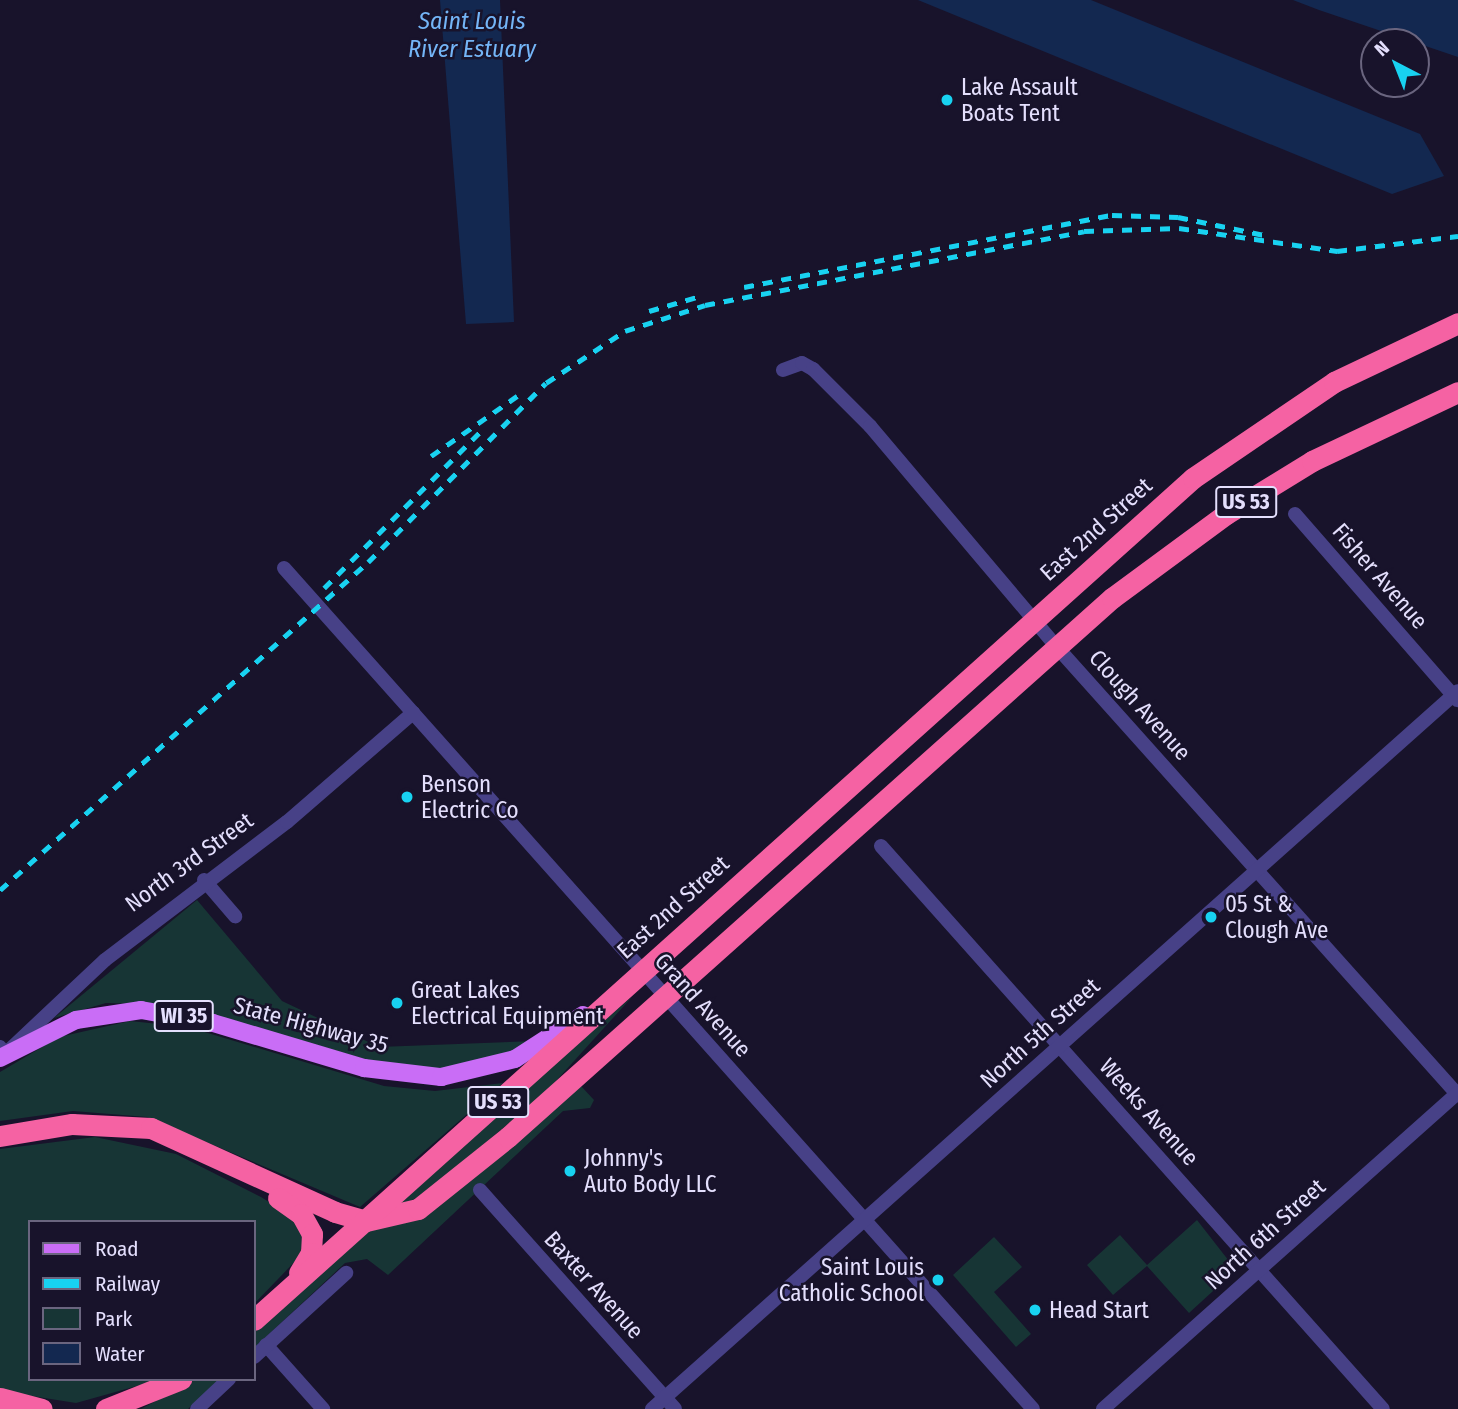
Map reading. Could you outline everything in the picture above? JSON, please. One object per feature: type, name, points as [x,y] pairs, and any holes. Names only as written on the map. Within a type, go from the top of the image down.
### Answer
[{"type":"highway","name":"East 2nd Street","points":[[366,1222],[1168,499],[1260,429],[1353,371],[1458,323]]},
{"type":"highway","name":"US 53","points":[[256,1319],[366,1222],[418,1209],[444,1191],[1056,646],[1226,514],[1312,461],[1458,392]]},
{"type":"highway","points":[[1,1136],[72,1124],[129,1125],[171,1134],[313,1204],[366,1222]]},
{"type":"highway","points":[[129,1125],[274,1196],[304,1219],[313,1243],[307,1262],[256,1312]]},
{"type":"highway","points":[[106,1409],[176,1381]]},
{"type":"highway","points":[[0,1398],[42,1409]]},
{"type":"main road","name":"State Highway 35","points":[[2,1053],[76,1020],[160,1011],[364,1068],[449,1076],[515,1059],[636,977]]},
{"type":"street","name":"Clough Avenue","points":[[783,370],[802,363],[813,369],[1056,646],[1458,1094]]},
{"type":"street","name":"Fisher Avenue","points":[[1295,514],[1456,696]]},
{"type":"street","name":"Grand Avenue","points":[[284,568],[413,713],[636,977],[663,994],[1033,1409]]},
{"type":"street","name":"North 5th Street","points":[[652,1409],[1456,696]]},
{"type":"street","name":"North 3rd Street","points":[[2,1053],[81,980],[204,880],[287,822],[413,713]]},
{"type":"street","name":"Weeks Avenue","points":[[881,846],[1383,1409]]},
{"type":"street","points":[[204,880],[234,916]]},
{"type":"street","name":"North 6th Street","points":[[1103,1409],[1458,1094]]},
{"type":"street","name":"Baxter Avenue","points":[[480,1190],[675,1409]]},
{"type":"street","points":[[256,1355],[346,1273]]},
{"type":"street","points":[[266,1345],[323,1409]]},
{"type":"street","points":[[197,1409],[227,1381]]},
{"type":"green space","points":[[197,900],[282,1001],[379,1047],[537,1041],[496,1059],[441,1070],[375,1062],[178,1005],[106,1003],[54,1018]]},
{"type":"green space","points":[[632,997],[545,1093],[423,1195],[399,1206],[397,1199]]},
{"type":"green space","points":[[130,1021],[188,1027],[384,1086],[435,1091],[503,1083],[360,1207],[147,1117],[73,1111],[0,1121],[0,1072],[59,1037]]},
{"type":"green space","points":[[581,1086],[594,1100],[590,1108],[563,1111],[388,1275],[367,1259],[345,1263],[256,1346],[256,1326],[365,1227],[458,1191]]},
{"type":"green space","points":[[95,1137],[176,1154],[261,1197],[288,1214],[304,1234],[304,1252],[256,1302],[256,1220],[28,1220],[28,1381],[155,1381],[76,1403],[0,1391],[0,1149]]},
{"type":"green space","points":[[1197,1220],[1236,1270],[1189,1313],[1147,1266],[1113,1295],[1087,1265],[1120,1235],[1147,1265]]},
{"type":"green space","points":[[994,1237],[1022,1267],[994,1292],[1031,1334],[1016,1347],[953,1275]]},
{"type":"green space","points":[[192,1381],[218,1381],[188,1409],[141,1409]]},
{"type":"water","name":"Saint Louis River Estuary","points":[[440,0],[500,0],[514,322],[466,324]]},
{"type":"water","points":[[918,0],[1091,0],[1420,134],[1444,176],[1392,194]]},
{"type":"water","points":[[1293,0],[1458,0],[1458,57],[1430,48],[1430,28],[1372,28]]},
{"type":"railway","points":[[744,287],[1112,215],[1178,217],[1264,235]]},
{"type":"railway","points":[[0,890],[368,562],[546,383],[625,331],[705,305],[1084,231],[1179,228],[1337,251],[1458,236]]},
{"type":"railway","points":[[649,311],[700,296]]},
{"type":"railway","points":[[431,456],[517,396]]},
{"type":"railway","points":[[324,588],[483,429]]},
{"type":"place","name":"Lake Assault Boats Tent","points":[[947,100]]},
{"type":"place","name":"Benson Electric Co","points":[[407,797]]},
{"type":"place","name":"05 St & Clough Ave","points":[[1211,917]]},
{"type":"place","name":"Great Lakes Electrical Equipment","points":[[397,1003]]},
{"type":"place","name":"Johnny's Auto Body LLC","points":[[570,1171]]},
{"type":"place","name":"Saint Louis Catholic School","points":[[938,1280]]},
{"type":"place","name":"Head Start","points":[[1035,1310]]}]
